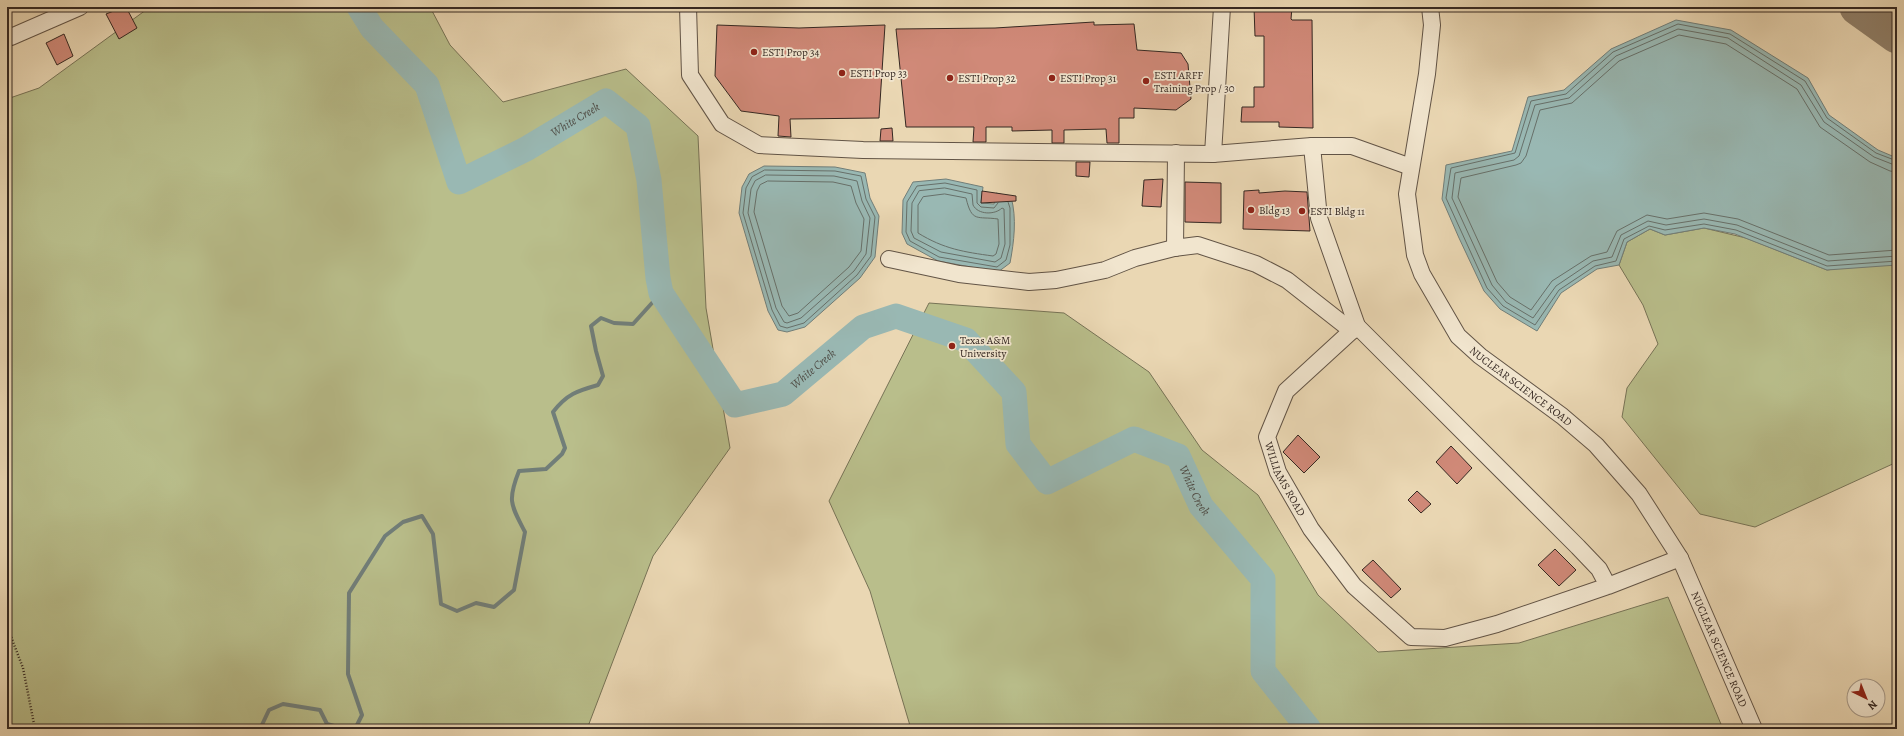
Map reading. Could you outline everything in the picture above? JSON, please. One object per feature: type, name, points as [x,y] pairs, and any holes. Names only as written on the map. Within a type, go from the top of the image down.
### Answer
[{"type":"street","points":[[7,34],[11,37],[80,7]]},
{"type":"street","points":[[688,7],[690,75],[722,124],[759,144],[863,150],[1176,154],[1213,154],[1312,146],[1352,146],[1411,167]]},
{"type":"street","points":[[1213,154],[1222,7]]},
{"type":"street","name":"NUCLEAR SCIENCE ROAD","points":[[1430,7],[1432,25],[1428,74],[1407,194],[1414,255],[1422,274],[1458,336],[1480,356],[1562,416],[1596,445],[1639,494],[1680,558],[1754,729]]},
{"type":"street","points":[[1312,146],[1319,218],[1354,328]]},
{"type":"street","points":[[1175,248],[1176,154]]},
{"type":"street","points":[[889,259],[959,274],[1029,282],[1056,280],[1105,270],[1135,258],[1175,248],[1198,245],[1256,264],[1287,280],[1354,328],[1578,547],[1599,569],[1608,586]]},
{"type":"street","name":"WILLIAMS ROAD","points":[[1354,328],[1286,391],[1267,437],[1278,472],[1311,529],[1354,586],[1411,637],[1445,638],[1497,624],[1608,586],[1680,558]]},
{"type":"path","points":[[7,626],[23,668],[35,729]]},
{"type":"green space","points":[[150,7],[430,7],[450,45],[503,102],[626,69],[698,136],[706,308],[730,448],[653,556],[587,729],[7,729],[7,99],[39,88]]},
{"type":"green space","points":[[1704,228],[1746,238],[1827,270],[1897,260],[1897,462],[1755,527],[1700,514],[1622,417],[1627,388],[1658,344],[1643,305],[1619,265],[1627,242],[1650,229],[1665,235]]},
{"type":"green space","points":[[929,303],[1064,313],[1149,372],[1202,450],[1258,495],[1318,595],[1378,652],[1519,643],[1668,597],[1723,729],[911,729],[870,591],[829,501]]},
{"type":"water","points":[[1676,20],[1731,30],[1808,78],[1829,115],[1878,150],[1897,158],[1897,265],[1827,270],[1735,234],[1704,228],[1665,235],[1650,229],[1627,242],[1619,265],[1597,269],[1561,293],[1537,331],[1500,309],[1484,291],[1442,199],[1446,165],[1512,151],[1528,97],[1564,90],[1611,49]]},
{"type":"water","points":[[764,166],[835,167],[865,173],[870,198],[879,216],[875,257],[860,278],[805,327],[787,332],[778,330],[768,311],[739,213],[742,187],[749,174]]},
{"type":"water","points":[[946,179],[983,187],[981,203],[994,204],[996,193],[1011,197],[1014,213],[1014,238],[1010,263],[998,272],[938,261],[907,244],[902,233],[903,200],[913,182]]},
{"type":"building","points":[[126,7],[137,28],[119,39],[106,14]]},
{"type":"building","points":[[1254,7],[1292,7],[1292,20],[1312,20],[1313,128],[1279,127],[1279,122],[1241,122],[1242,107],[1254,107],[1254,87],[1264,87],[1264,36],[1255,36]]},
{"type":"building","points":[[1094,22],[1094,25],[1134,24],[1137,50],[1181,53],[1188,64],[1191,99],[1176,110],[1134,108],[1134,118],[1119,118],[1119,143],[1107,143],[1106,129],[1064,130],[1064,143],[1052,143],[1052,130],[1012,131],[1012,127],[986,127],[986,142],[973,142],[974,127],[906,127],[896,29],[995,28]]},
{"type":"building","points":[[717,25],[799,28],[885,25],[879,118],[790,119],[791,137],[778,136],[779,116],[741,111],[715,76]]},
{"type":"building","points":[[64,34],[73,56],[57,65],[46,43]]},
{"type":"building","points":[[892,128],[893,141],[880,141],[881,129]]},
{"type":"building","points":[[1076,162],[1090,162],[1089,177],[1076,176]]},
{"type":"building","points":[[1163,179],[1161,207],[1142,206],[1144,180]]},
{"type":"building","points":[[1185,182],[1221,183],[1221,223],[1185,222]]},
{"type":"building","points":[[1259,190],[1259,193],[1285,191],[1307,192],[1310,231],[1243,229],[1244,191]]},
{"type":"building","points":[[982,191],[1016,196],[1016,201],[981,203]]},
{"type":"building","points":[[1298,435],[1320,457],[1304,473],[1283,452]]},
{"type":"building","points":[[1451,446],[1472,468],[1457,484],[1436,462]]},
{"type":"building","points":[[1417,491],[1431,504],[1421,513],[1408,500]]},
{"type":"building","points":[[1555,549],[1576,570],[1559,586],[1538,565]]},
{"type":"building","points":[[1373,560],[1401,589],[1391,598],[1362,570]]},
{"type":"waterway","name":"White Creek","points":[[359,7],[372,28],[427,85],[459,182],[526,149],[606,101],[638,126],[649,180],[658,278],[661,293],[735,405],[783,394],[863,327],[896,316],[966,340],[1014,392],[1018,444],[1047,482],[1134,439],[1178,456],[1201,506],[1263,579],[1263,671],[1309,729]]},
{"type":"waterway","points":[[355,729],[362,715],[348,674],[349,593],[385,536],[403,522],[422,516],[433,534],[441,604],[457,611],[476,603],[494,607],[514,590],[525,532],[516,515],[512,503],[513,489],[519,471],[546,469],[562,454],[565,448],[553,412],[568,397],[584,389],[598,385],[603,376],[591,326],[601,318],[614,323],[633,324],[661,293]]},
{"type":"waterway","points":[[260,729],[269,710],[283,704],[320,710],[327,724],[345,729]]},
{"type":"taxiway","points":[[1858,7],[1897,35]]},
{"type":"place","name":"ESTI Prop 34","points":[[754,52]]},
{"type":"place","name":"ESTI Prop 33","points":[[842,73]]},
{"type":"place","name":"ESTI Prop 32","points":[[950,78]]},
{"type":"place","name":"ESTI Prop 31","points":[[1052,78]]},
{"type":"place","name":"ESTI ARFF Training Prop / 30","points":[[1146,81]]},
{"type":"place","name":"Bldg 13","points":[[1251,210]]},
{"type":"place","name":"ESTI Bldg 11","points":[[1302,211]]},
{"type":"place","name":"Texas A&M University","points":[[952,346]]}]
